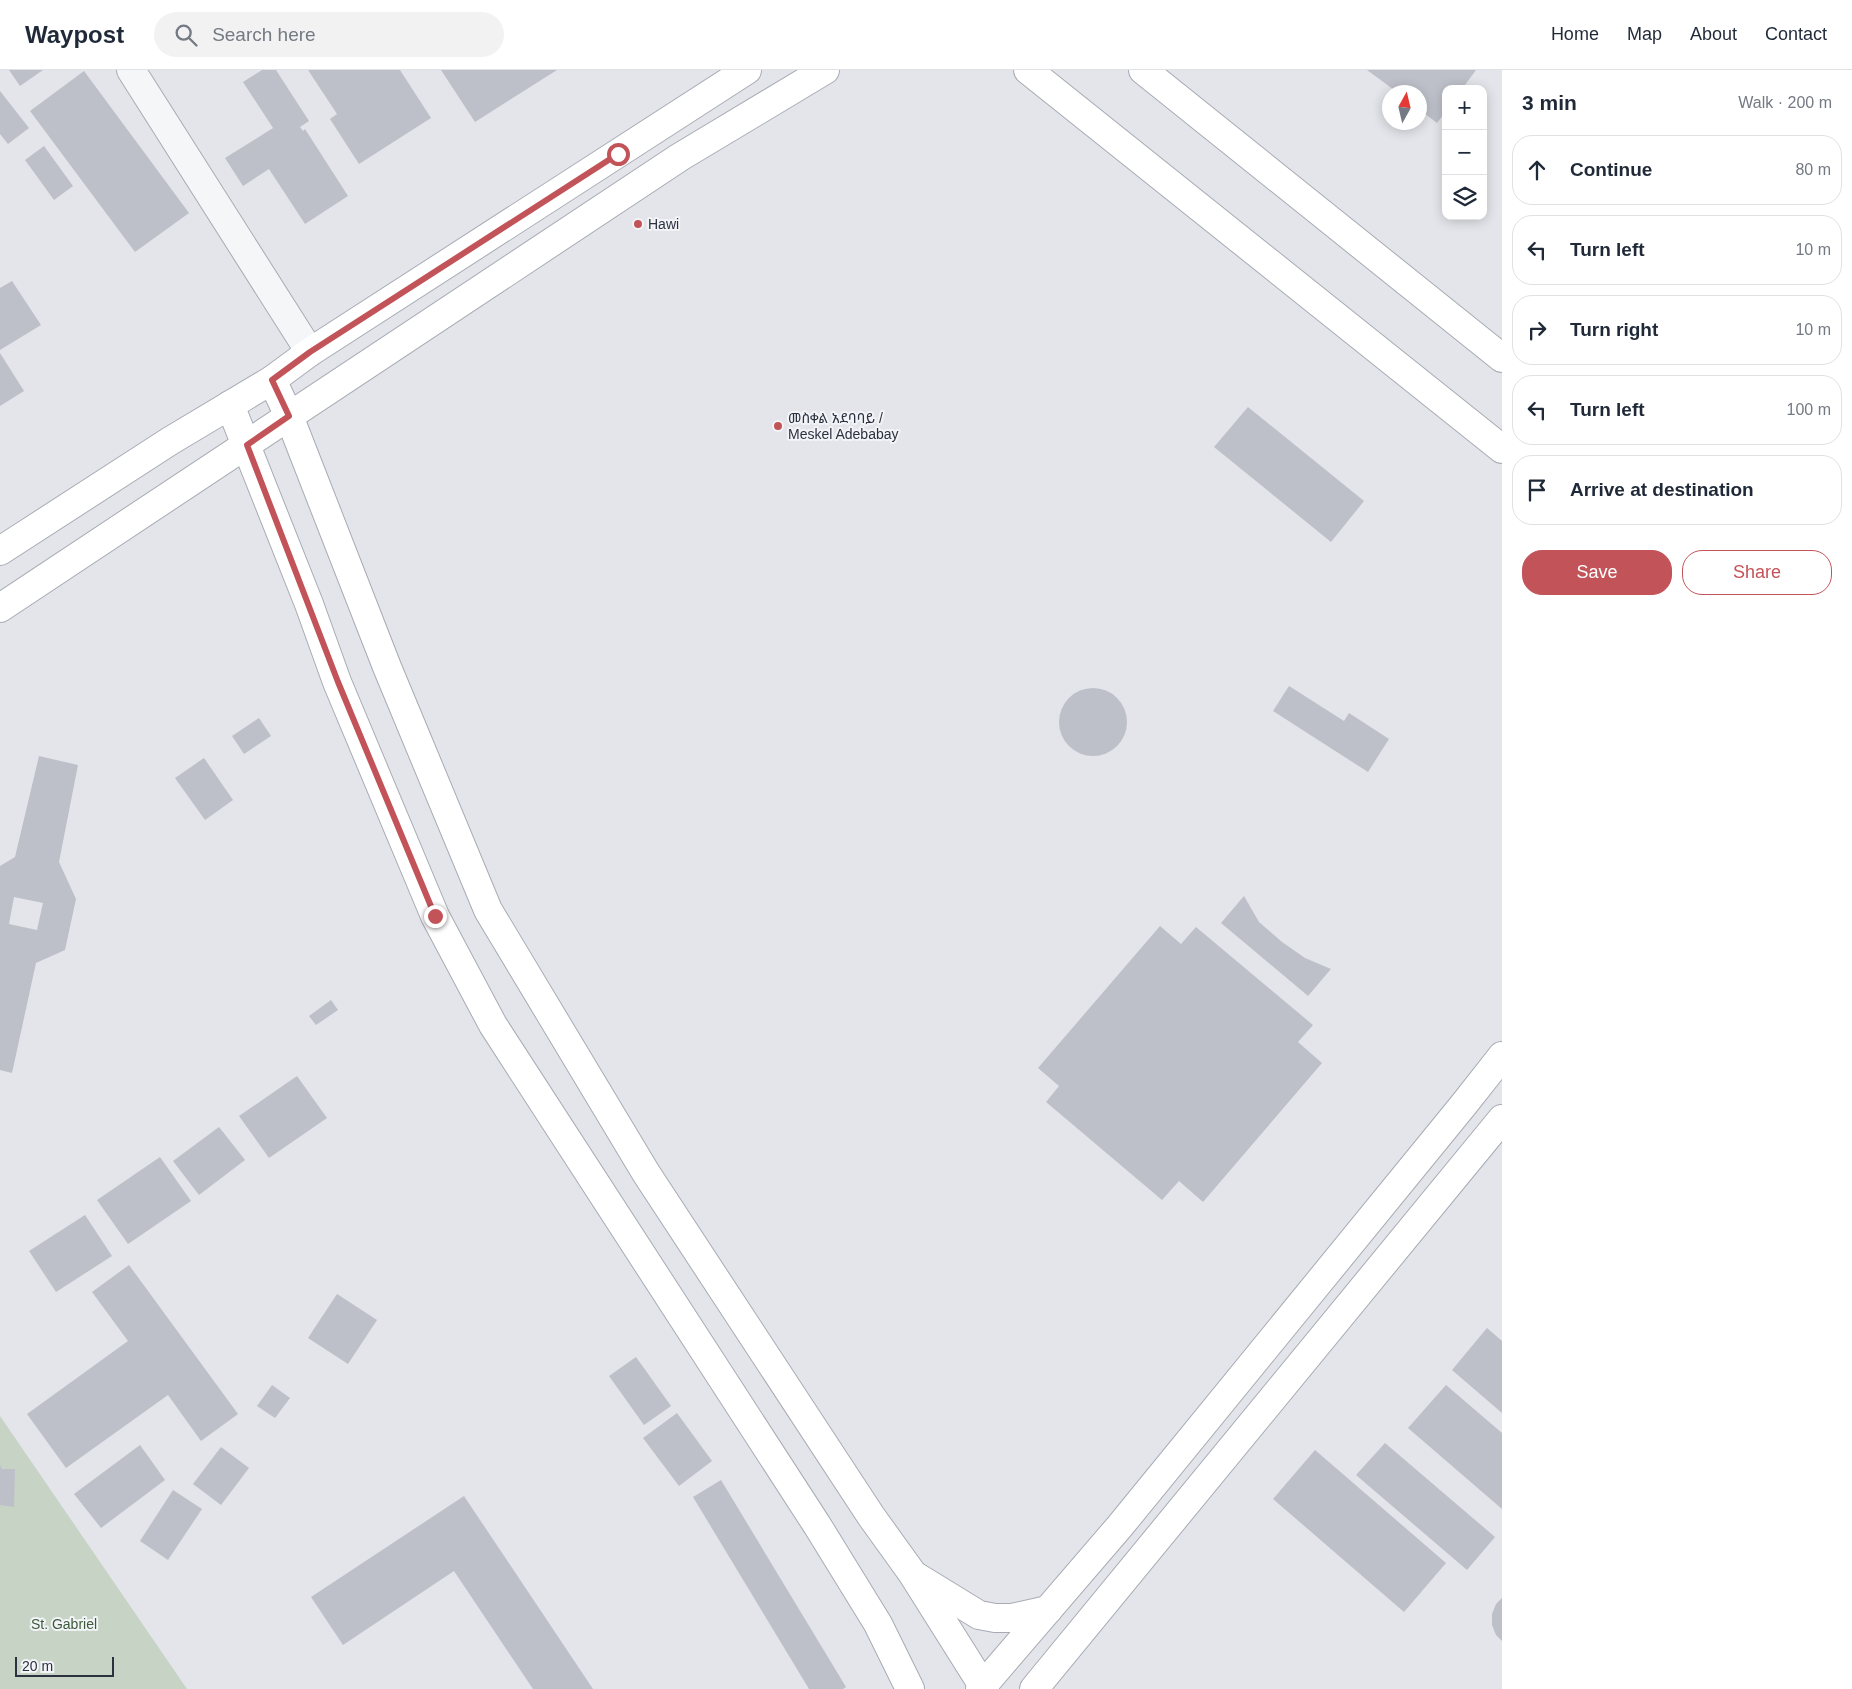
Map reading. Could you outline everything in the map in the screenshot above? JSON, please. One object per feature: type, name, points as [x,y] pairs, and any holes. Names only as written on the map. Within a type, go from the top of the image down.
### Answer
[{"type":"main road","points":[[0,551],[170,441],[272,380],[310,352],[747,70]]},
{"type":"main road","points":[[0,608],[680,157],[825,70]]},
{"type":"main road","points":[[1028,70],[1502,449]]},
{"type":"main road","points":[[1143,70],[1500,353]]},
{"type":"main road","points":[[272,380],[289,416],[391,676],[488,910],[646,1173],[912,1574],[983,1688],[1120,1526],[1502,1056]]},
{"type":"main road","points":[[230,405],[338,682],[435,916],[493,1025],[817,1525],[878,1624],[910,1689]]},
{"type":"main road","points":[[1034,1689],[1502,1118]]},
{"type":"main road","points":[[912,1574],[979,1615],[995,1618],[1012,1618],[1048,1610]]},
{"type":"street","points":[[131,70],[310,352]]},
{"type":"green space","name":"St. Gabriel","points":[[0,1416],[187,1689],[0,1689]]},
{"type":"building","points":[[9,70],[43,70],[20,86]]},
{"type":"building","points":[[262,70],[276,70],[309,121],[300,127],[303,131],[305,129],[348,196],[305,224],[269,169],[243,186],[225,158],[273,128],[243,82]]},
{"type":"building","points":[[308,70],[400,70],[431,118],[359,164],[330,119],[337,114]]},
{"type":"building","points":[[441,70],[557,70],[475,122]]},
{"type":"building","points":[[1367,70],[1476,70],[1465,85],[1442,85],[1442,116],[1437,123],[1427,115],[1427,85],[1387,85]]},
{"type":"building","points":[[84,71],[189,213],[135,252],[30,111]]},
{"type":"building","points":[[0,91],[29,128],[8,144],[0,134]]},
{"type":"building","points":[[44,146],[73,186],[54,200],[25,160]]},
{"type":"building","points":[[12,281],[41,325],[0,350],[0,288]]},
{"type":"building","points":[[0,353],[24,391],[0,406]]},
{"type":"building","points":[[1248,407],[1364,501],[1331,542],[1214,447]]},
{"type":"building","points":[[1289,686],[1344,721],[1349,713],[1389,739],[1368,772],[1273,711]]},
{"type":"building","points":[[1086,688],[1100,688],[1112,693],[1122,703],[1127,715],[1127,729],[1122,741],[1112,751],[1100,756],[1086,756],[1074,751],[1064,741],[1059,729],[1059,715],[1064,703],[1074,693]]},
{"type":"building","points":[[259,718],[271,736],[244,754],[232,736]]},
{"type":"building","points":[[39,756],[78,765],[59,862],[76,899],[65,950],[36,963],[12,1073],[0,1070],[0,866],[15,857]],"holes":[[[14,897],[43,903],[37,930],[9,924]]]},
{"type":"building","points":[[204,758],[233,800],[205,820],[175,778]]},
{"type":"building","points":[[1244,896],[1259,922],[1282,942],[1305,958],[1331,969],[1308,996],[1221,923]]},
{"type":"building","points":[[1160,926],[1181,944],[1196,927],[1313,1025],[1298,1042],[1322,1063],[1203,1202],[1179,1181],[1162,1200],[1046,1102],[1059,1086],[1038,1068]]},
{"type":"building","points":[[331,1000],[338,1010],[316,1025],[309,1016]]},
{"type":"building","points":[[297,1076],[327,1118],[269,1158],[239,1116]]},
{"type":"building","points":[[219,1127],[245,1160],[199,1195],[173,1161]]},
{"type":"building","points":[[160,1157],[191,1201],[128,1244],[97,1200]]},
{"type":"building","points":[[85,1215],[112,1256],[56,1292],[29,1251]]},
{"type":"building","points":[[129,1265],[238,1414],[201,1441],[168,1395],[66,1468],[27,1414],[128,1341],[92,1292]]},
{"type":"building","points":[[337,1294],[377,1320],[348,1364],[308,1338]]},
{"type":"building","points":[[1487,1328],[1502,1341],[1502,1413],[1452,1370]]},
{"type":"building","points":[[636,1357],[671,1406],[644,1425],[609,1376]]},
{"type":"building","points":[[272,1385],[290,1398],[275,1418],[257,1406]]},
{"type":"building","points":[[1446,1385],[1502,1433],[1502,1509],[1408,1428]]},
{"type":"building","points":[[677,1413],[712,1461],[679,1486],[643,1438]]},
{"type":"building","points":[[1385,1443],[1495,1537],[1467,1570],[1356,1475]]},
{"type":"building","points":[[140,1445],[165,1480],[101,1528],[74,1494]]},
{"type":"building","points":[[221,1447],[249,1468],[221,1505],[193,1484]]},
{"type":"building","points":[[1315,1450],[1446,1563],[1404,1612],[1273,1499]]},
{"type":"building","points":[[0,1465],[2,1469],[15,1469],[14,1507],[0,1505]]},
{"type":"building","points":[[721,1480],[846,1687],[843,1689],[809,1689],[693,1497]]},
{"type":"building","points":[[173,1490],[202,1509],[168,1560],[140,1541]]},
{"type":"building","points":[[464,1496],[593,1689],[533,1689],[454,1571],[343,1645],[311,1597]]},
{"type":"building","points":[[1502,1598],[1502,1641],[1496,1635],[1492,1625],[1492,1614],[1496,1604]]},
{"type":"place","name":"Hawi","points":[[638,224]]},
{"type":"place","name":"መስቀል አደባባይ / Meskel Adebabay","points":[[778,426]]},
{"type":"route","points":[[435,916],[338,682],[247,445],[289,416],[272,380],[310,352],[618,154]]}]
